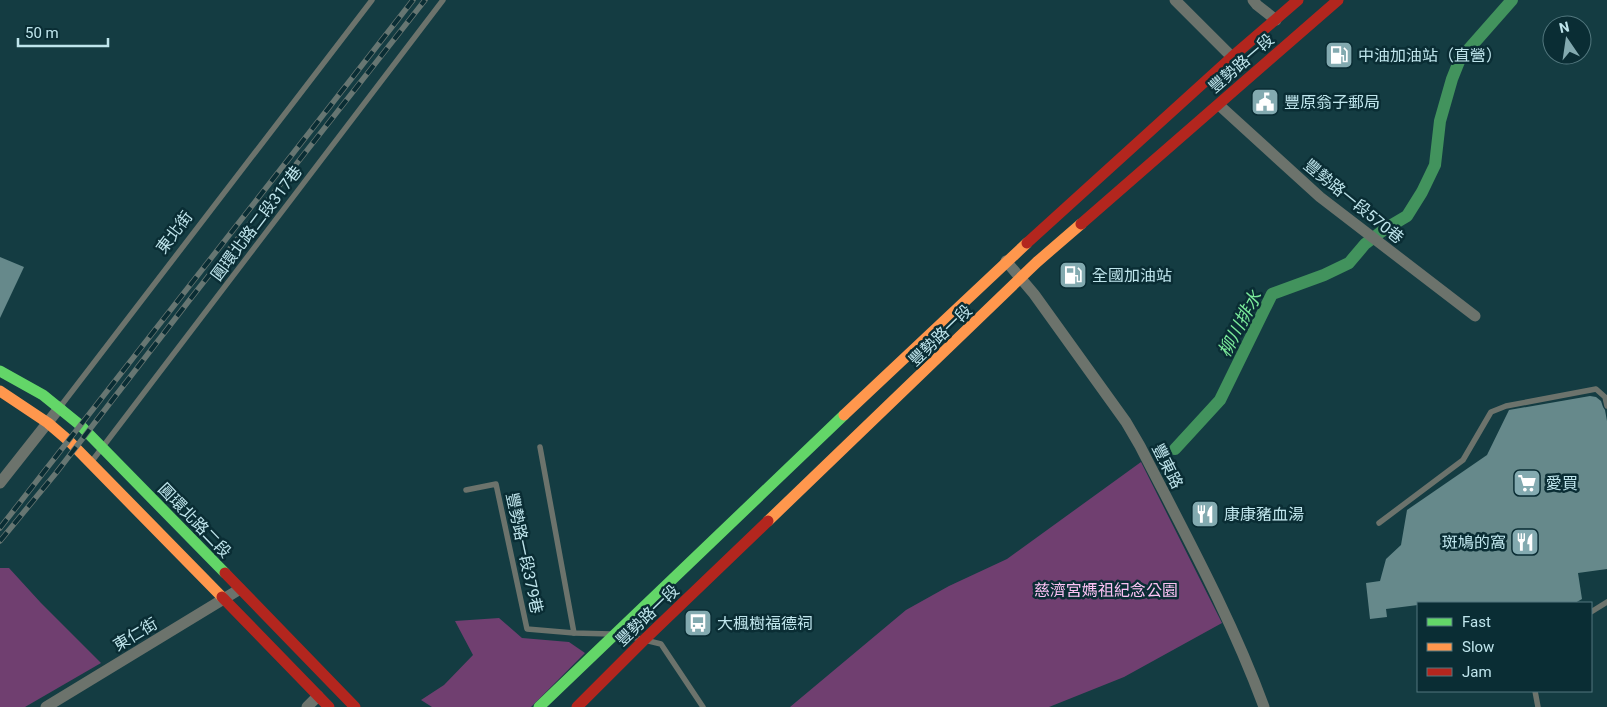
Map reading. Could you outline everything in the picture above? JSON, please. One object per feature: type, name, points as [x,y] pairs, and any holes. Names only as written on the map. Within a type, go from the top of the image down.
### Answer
[{"type":"main road","name":"豐勢路一段","points":[[539,707],[1006,261],[1298,0]]},
{"type":"main road","name":"豐勢路一段","points":[[577,707],[645,639],[1044,256],[1338,0]]},
{"type":"main road","name":"圓環北路二段","points":[[0,371],[60,407],[84,427],[355,707]]},
{"type":"main road","points":[[0,391],[48,423],[69,441],[329,707]]},
{"type":"street","points":[[1175,0],[1232,57]]},
{"type":"street","points":[[1253,0],[1257,6],[1276,20]]},
{"type":"street","name":"豐勢路一段570巷","points":[[1218,105],[1320,198],[1475,316]]},
{"type":"street","name":"豐東路","points":[[1006,261],[1022,278],[1120,414],[1140,446],[1248,662],[1264,707]]},
{"type":"street","name":"東北街","points":[[0,483],[60,407]]},
{"type":"street","name":"東仁街","points":[[46,707],[240,589]]},
{"type":"street","points":[[307,707],[318,696]]},
{"type":"lane","name":"東北街","points":[[60,407],[372,0]]},
{"type":"lane","name":"圓環北路二段317巷","points":[[91,463],[443,0]]},
{"type":"lane","points":[[1379,523],[1462,460],[1491,412],[1506,406],[1586,389],[1596,389],[1605,396],[1607,406]]},
{"type":"lane","points":[[540,448],[574,633]]},
{"type":"lane","name":"豐勢路一段379巷","points":[[466,490],[496,484],[527,629],[616,634],[661,644],[704,707]]},
{"type":"lane","points":[[1592,611],[1607,602]]},
{"type":"lane","points":[[1535,692],[1538,707]]},
{"type":"green space","name":"慈濟宮媽祖紀念公園","points":[[1141,462],[1222,623],[1124,677],[1049,707],[790,707],[906,610],[949,586],[1007,559]]},
{"type":"green space","points":[[0,568],[9,568],[101,663],[25,707],[0,707]]},
{"type":"green space","points":[[499,618],[522,638],[569,642],[585,653],[531,707],[432,707],[421,700],[444,685],[473,655],[455,621]]},
{"type":"building","points":[[0,257],[24,267],[0,318]]},
{"type":"building","name":"愛買","points":[[1590,396],[1596,397],[1601,401],[1607,421],[1607,569],[1578,573],[1582,599],[1577,602],[1417,602],[1417,605],[1386,609],[1387,617],[1370,619],[1366,583],[1380,581],[1386,559],[1401,545],[1407,510],[1487,455],[1509,410]]},
{"type":"waterway","name":"柳川排水","points":[[1175,449],[1220,400],[1272,294],[1324,275],[1349,263],[1365,244],[1407,216],[1422,192],[1435,165],[1440,121],[1460,59],[1512,0]]},
{"type":"railway","points":[[0,528],[413,0]]},
{"type":"railway","points":[[0,541],[56,473],[425,0]]},
{"type":"traffic: fast","points":[[0,371],[43,395],[80,425],[225,573]]},
{"type":"traffic: fast","points":[[539,707],[844,415]]},
{"type":"traffic: slow","points":[[768,521],[1037,262],[1081,224]]},
{"type":"traffic: slow","points":[[844,415],[1027,243]]},
{"type":"traffic: slow","points":[[0,391],[48,423],[69,441],[222,597]]},
{"type":"traffic: jam","points":[[1027,243],[1232,57],[1298,0]]},
{"type":"traffic: jam","points":[[1081,224],[1338,0]]},
{"type":"traffic: jam","points":[[577,707],[768,521]]},
{"type":"traffic: jam","points":[[225,573],[355,707]]},
{"type":"traffic: jam","points":[[222,597],[329,707]]},
{"type":"place","name":"中油加油站（直營）","points":[[1339,55]]},
{"type":"place","name":"豐原翁子郵局","points":[[1265,102]]},
{"type":"place","name":"全國加油站","points":[[1073,275]]},
{"type":"place","name":"愛買","points":[[1527,483]]},
{"type":"place","name":"康康豬血湯","points":[[1205,514]]},
{"type":"place","name":"斑鳩的窩","points":[[1525,542]]},
{"type":"place","name":"大楓樹福德祠","points":[[698,623]]}]
